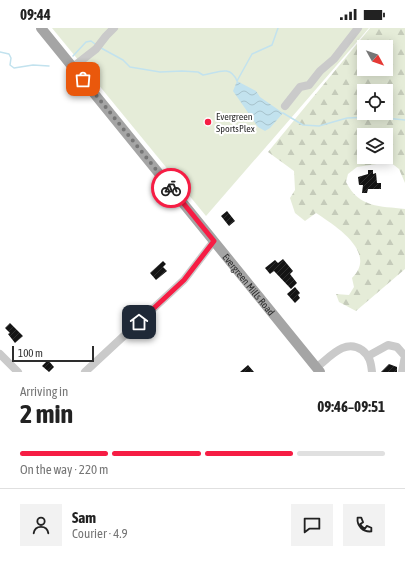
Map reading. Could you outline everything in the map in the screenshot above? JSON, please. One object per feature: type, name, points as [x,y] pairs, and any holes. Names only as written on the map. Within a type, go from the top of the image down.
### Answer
[{"type":"main road","name":"Evergreen Mills Road","points":[[41,28],[319,370]]},
{"type":"street","points":[[73,67],[96,49],[114,28]]},
{"type":"street","points":[[285,106],[300,87],[309,85],[320,71],[334,59],[358,28]]},
{"type":"street","points":[[85,372],[184,280],[214,241]]},
{"type":"street","points":[[368,356],[388,345],[397,348],[405,356],[402,372]]},
{"type":"street","points":[[319,370],[346,346],[353,346],[361,349],[368,356],[371,362],[372,372]]},
{"type":"street","points":[[0,354],[18,372]]},
{"type":"green space","name":"Evergreen SportsPlex","points":[[52,28],[369,28],[357,40],[206,216]]},
{"type":"green space","points":[[370,28],[405,28],[405,183],[399,169],[393,164],[393,128],[357,128],[357,164],[377,164],[357,167],[348,174],[346,182],[351,191],[364,201],[379,206],[405,209],[405,269],[356,311],[339,302],[336,294],[349,295],[354,287],[352,278],[359,269],[360,259],[357,250],[343,233],[316,213],[305,221],[295,213],[290,198],[295,190],[294,171],[268,152],[357,44],[357,76],[393,76],[393,40],[360,40]]},
{"type":"water","points":[[237,81],[256,91],[260,97],[283,113],[270,128],[265,131],[258,127],[233,91]]},
{"type":"building","points":[[368,170],[373,170],[373,174],[376,173],[377,183],[381,183],[381,189],[368,189],[367,193],[362,193],[363,185],[359,185],[358,177],[368,174]]},
{"type":"building","points":[[227,211],[235,221],[229,226],[221,216]]},
{"type":"building","points":[[283,259],[293,271],[290,274],[297,283],[291,289],[274,271],[270,274],[265,268],[275,260],[278,263]]},
{"type":"building","points":[[163,261],[166,264],[163,267],[167,271],[156,280],[150,273]]},
{"type":"building","points":[[295,287],[300,293],[298,295],[300,298],[295,303],[287,294]]},
{"type":"building","points":[[10,323],[23,336],[15,343],[8,334],[10,333],[5,328]]},
{"type":"building","points":[[48,360],[54,367],[49,372],[42,366]]},
{"type":"building","points":[[389,364],[397,367],[397,372],[381,372]]},
{"type":"building","points":[[248,365],[254,372],[240,372]]},
{"type":"waterway","points":[[237,81],[252,54],[272,45],[278,28]]},
{"type":"waterway","points":[[73,56],[86,42],[91,41],[95,44]]},
{"type":"waterway","points":[[101,48],[123,60],[130,67],[160,72],[198,72],[203,75],[227,71],[231,73],[237,81]]},
{"type":"waterway","points":[[0,52],[9,54],[11,58],[10,65],[14,68],[33,65],[49,66]]},
{"type":"waterway","points":[[283,113],[303,125],[319,126],[347,118],[375,117],[405,120]]},
{"type":"way so far","points":[[83,79],[171,188]]},
{"type":"place","name":"Evergreen SportsPlex","points":[[208,122]]},
{"type":"route","points":[[139,322],[184,280],[214,241],[171,188]]}]
